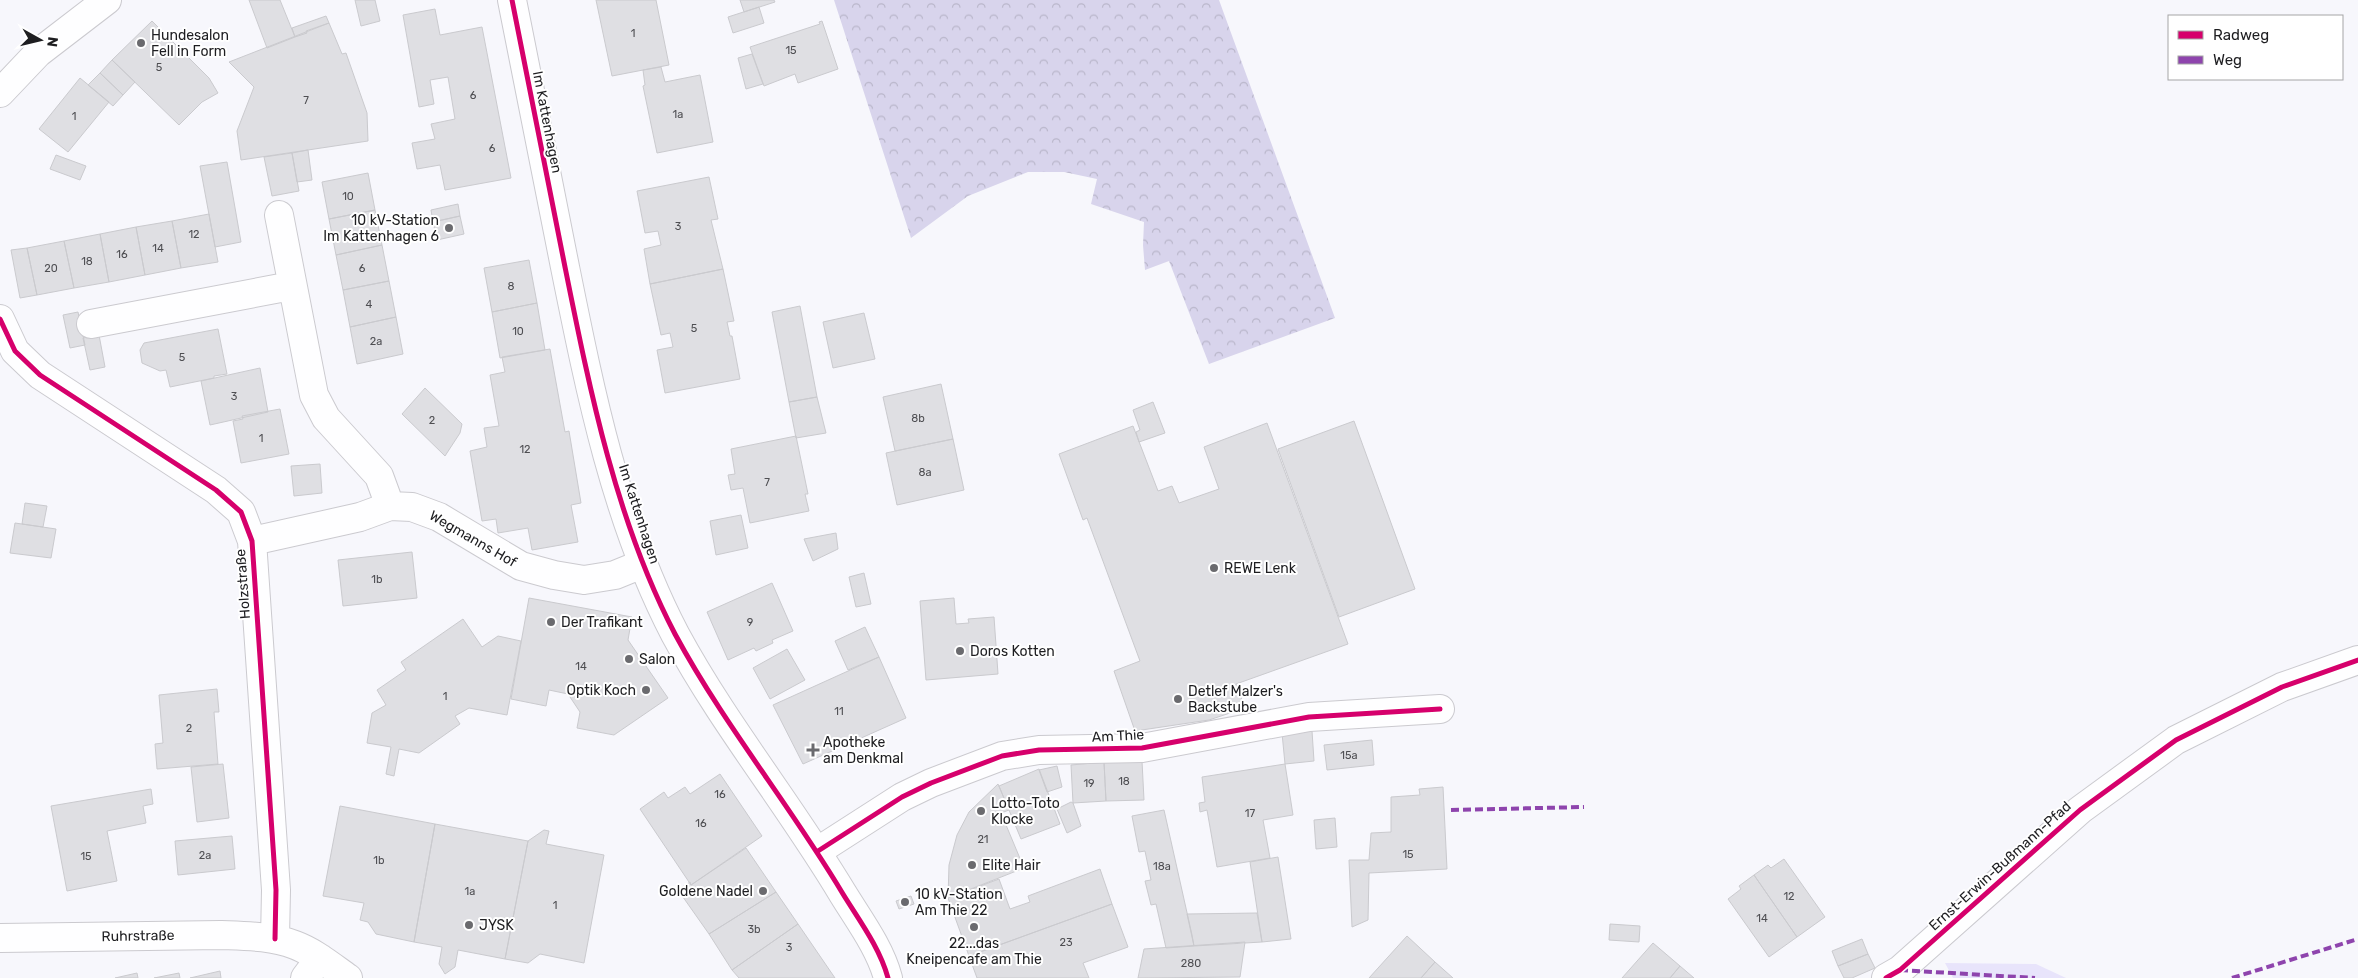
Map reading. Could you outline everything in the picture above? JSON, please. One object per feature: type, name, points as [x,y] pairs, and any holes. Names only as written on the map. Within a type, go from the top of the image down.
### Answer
[{"type":"street","points":[[0,93],[38,52],[107,0]]},
{"type":"street","name":"Im Kattenhagen","points":[[512,0],[574,313],[593,396],[606,449],[642,564],[675,633],[707,688],[818,851],[874,946],[888,978]]},
{"type":"street","points":[[279,215],[291,286],[314,395],[326,418],[379,476],[390,506]]},
{"type":"street","points":[[91,324],[291,286]]},
{"type":"street","name":"Holzstraße","points":[[0,319],[15,352],[27,365],[216,490],[240,512],[252,541],[276,890],[275,939]]},
{"type":"street","name":"Wegmanns Hof","points":[[252,541],[360,517],[390,506],[412,507],[439,517],[521,566],[554,575],[584,580],[615,575],[642,564]]},
{"type":"street","name":"Ernst-Erwin-Bußmann-Pfad","points":[[1893,974],[2080,810],[2176,740],[2282,687],[2358,660]]},
{"type":"street","name":"Am Thie","points":[[818,851],[902,797],[930,783],[1002,756],[1039,750],[1142,748],[1309,717],[1440,709]]},
{"type":"street","name":"Ruhrstraße","points":[[0,938],[221,934],[275,939]]},
{"type":"street","points":[[275,939],[296,945],[312,968],[348,978]]},
{"type":"shaded area","points":[[1945,963],[2036,964],[2066,978],[1953,978]]},
{"type":"green space","points":[[834,0],[1219,0],[1335,318],[1209,364],[1169,261],[1145,270],[1144,222],[1091,204],[1097,179],[1064,172],[1028,172],[968,196],[911,238]]},
{"type":"building","points":[[249,0],[280,0],[295,37],[267,48]]},
{"type":"building","points":[[355,0],[375,0],[380,21],[361,26]]},
{"type":"building","points":[[596,0],[656,0],[669,65],[612,76]]},
{"type":"building","points":[[740,0],[774,0],[775,2],[744,12]]},
{"type":"building","points":[[759,7],[764,23],[733,33],[728,17]]},
{"type":"building","points":[[435,9],[440,35],[482,27],[511,178],[445,190],[440,165],[417,169],[412,143],[435,139],[431,124],[455,119],[448,77],[430,80],[434,104],[419,107],[403,15]]},
{"type":"building","points":[[326,16],[329,23],[295,37],[292,28]]},
{"type":"building","points":[[152,21],[209,78],[218,93],[202,102],[179,125],[112,60]]},
{"type":"building","points":[[822,21],[838,69],[798,83],[795,74],[764,86],[750,47],[820,24],[819,22]]},
{"type":"building","points":[[329,23],[342,54],[346,53],[367,113],[368,141],[241,160],[237,131],[254,87],[229,62]]},
{"type":"building","points":[[752,54],[763,84],[746,89],[738,58]]},
{"type":"building","points":[[112,60],[135,82],[123,95],[100,73]]},
{"type":"building","points":[[661,67],[665,82],[700,75],[713,142],[657,153],[643,86],[645,85],[643,70]]},
{"type":"building","points":[[100,73],[123,95],[113,106],[88,85]]},
{"type":"building","points":[[80,78],[109,102],[68,152],[39,129]]},
{"type":"building","points":[[308,150],[312,180],[297,182],[292,153]]},
{"type":"building","points":[[292,153],[299,191],[272,196],[264,157]]},
{"type":"building","points":[[56,155],[86,166],[80,180],[50,169]]},
{"type":"building","points":[[227,162],[241,242],[215,247],[200,166]]},
{"type":"building","points":[[368,173],[375,210],[329,219],[322,182]]},
{"type":"building","points":[[709,177],[718,219],[711,220],[723,269],[650,284],[644,249],[661,245],[658,231],[645,233],[637,191]]},
{"type":"building","points":[[458,204],[460,216],[433,222],[431,210]]},
{"type":"building","points":[[375,210],[382,245],[336,255],[329,219]]},
{"type":"building","points":[[209,214],[218,262],[181,268],[172,221]]},
{"type":"building","name":"10 kV-Station Im Kattenhagen 6","points":[[460,216],[464,234],[437,240],[433,222]]},
{"type":"building","points":[[172,221],[181,268],[145,275],[136,227]]},
{"type":"building","points":[[136,227],[145,275],[109,282],[100,234]]},
{"type":"building","points":[[100,234],[109,282],[74,288],[64,241]]},
{"type":"building","points":[[64,241],[74,288],[37,295],[27,248]]},
{"type":"building","points":[[382,245],[389,281],[343,290],[336,255]]},
{"type":"building","points":[[27,248],[37,295],[20,298],[11,250]]},
{"type":"building","points":[[529,260],[537,303],[492,312],[484,268]]},
{"type":"building","points":[[723,269],[734,321],[727,322],[730,336],[732,336],[740,379],[665,393],[657,350],[673,347],[670,333],[661,335],[650,284]]},
{"type":"building","points":[[389,281],[396,317],[350,327],[343,290]]},
{"type":"building","points":[[537,303],[545,350],[500,358],[492,312]]},
{"type":"building","points":[[800,306],[817,397],[789,402],[772,312]]},
{"type":"building","points":[[78,312],[85,345],[70,348],[63,315]]},
{"type":"building","points":[[864,313],[875,359],[833,368],[823,322]]},
{"type":"building","points":[[396,317],[403,354],[357,364],[350,327]]},
{"type":"building","points":[[218,329],[227,374],[170,387],[166,370],[160,371],[142,363],[140,350],[144,343]]},
{"type":"building","points":[[99,335],[105,367],[90,370],[83,338]]},
{"type":"building","points":[[550,349],[565,432],[569,431],[581,503],[571,505],[578,542],[532,550],[528,528],[498,533],[496,519],[482,521],[470,451],[487,447],[484,428],[499,426],[490,375],[505,372],[502,357]]},
{"type":"building","points":[[260,368],[268,412],[210,425],[201,381]]},
{"type":"building","points":[[941,384],[953,439],[895,451],[883,397]]},
{"type":"building","points":[[425,388],[462,424],[460,433],[445,456],[402,414]]},
{"type":"building","points":[[817,397],[826,433],[796,438],[789,402]]},
{"type":"building","points":[[1153,402],[1165,433],[1139,442],[1136,432],[1140,430],[1133,410]]},
{"type":"building","points":[[280,409],[289,454],[241,463],[233,421],[243,419],[242,416]]},
{"type":"building","points":[[1354,421],[1415,589],[1339,617],[1278,449]]},
{"type":"building","name":"REWE Lenk","points":[[1267,423],[1348,644],[1236,684],[1245,708],[1209,720],[1135,731],[1114,671],[1140,661],[1087,518],[1083,520],[1059,454],[1133,426],[1158,491],[1172,486],[1179,503],[1219,489],[1204,447]]},
{"type":"building","points":[[796,436],[808,494],[805,494],[809,511],[750,523],[743,488],[731,490],[728,475],[735,474],[731,449]]},
{"type":"building","points":[[953,439],[964,490],[897,505],[886,453]]},
{"type":"building","points":[[320,464],[322,493],[294,496],[291,466]]},
{"type":"building","points":[[25,503],[47,506],[43,527],[22,524]]},
{"type":"building","points":[[741,515],[748,548],[716,555],[710,521]]},
{"type":"building","points":[[15,523],[56,529],[51,558],[10,553]]},
{"type":"building","points":[[836,533],[838,549],[813,561],[804,539]]},
{"type":"building","points":[[412,552],[417,598],[343,606],[338,560]]},
{"type":"building","points":[[864,573],[871,604],[856,607],[849,577]]},
{"type":"building","points":[[772,583],[793,631],[772,640],[773,643],[756,651],[754,648],[728,660],[707,612]]},
{"type":"building","points":[[529,598],[632,617],[628,640],[668,698],[614,735],[577,728],[580,712],[568,694],[549,690],[546,706],[511,699]]},
{"type":"building","name":"Doros Kotten","points":[[954,598],[956,624],[969,623],[968,619],[994,617],[998,674],[926,680],[920,601]]},
{"type":"building","points":[[463,619],[482,647],[498,636],[521,641],[507,715],[469,708],[455,716],[460,724],[419,753],[399,749],[394,776],[386,774],[391,747],[367,743],[372,713],[386,705],[377,690],[406,670],[401,662]]},
{"type":"building","points":[[865,627],[879,657],[848,670],[835,641]]},
{"type":"building","points":[[787,649],[805,680],[770,699],[753,668]]},
{"type":"building","points":[[879,657],[906,718],[803,764],[773,705]]},
{"type":"building","points":[[217,689],[219,712],[214,712],[218,764],[157,769],[155,744],[163,743],[159,695]]},
{"type":"building","points":[[1312,731],[1314,761],[1285,764],[1282,733]]},
{"type":"building","points":[[1372,740],[1374,765],[1327,770],[1324,745]]},
{"type":"building","points":[[1142,761],[1144,800],[1106,801],[1104,762]]},
{"type":"building","points":[[1104,762],[1106,801],[1073,803],[1071,765]]},
{"type":"building","points":[[223,764],[229,818],[197,822],[191,767]]},
{"type":"building","points":[[1285,764],[1293,815],[1263,820],[1270,858],[1217,867],[1207,810],[1200,812],[1199,803],[1205,802],[1202,777]]},
{"type":"building","points":[[1057,766],[1062,787],[1047,792],[1039,770]]},
{"type":"building","points":[[1039,769],[1060,824],[1021,839],[999,786]]},
{"type":"building","points":[[720,774],[762,836],[691,885],[640,809],[664,792],[668,798],[685,787],[690,794]]},
{"type":"building","points":[[998,784],[1009,810],[1001,813],[1024,868],[948,898],[949,865],[957,835],[969,812]]},
{"type":"building","points":[[1443,787],[1447,869],[1369,873],[1368,920],[1352,927],[1349,860],[1369,860],[1371,833],[1391,832],[1391,797],[1420,795],[1419,789]]},
{"type":"building","points":[[151,789],[153,804],[143,806],[146,823],[107,831],[117,881],[67,891],[51,806]]},
{"type":"building","points":[[1071,802],[1081,826],[1067,833],[1057,809]]},
{"type":"building","points":[[340,806],[435,824],[414,942],[376,934],[368,922],[360,920],[364,903],[323,896]]},
{"type":"building","points":[[1164,810],[1194,946],[1166,948],[1156,904],[1151,905],[1145,881],[1151,880],[1145,851],[1139,852],[1132,816]]},
{"type":"building","points":[[1335,818],[1337,847],[1316,849],[1314,820]]},
{"type":"building","points":[[435,824],[528,841],[505,959],[458,950],[455,967],[445,974],[439,964],[442,947],[414,942]]},
{"type":"building","points":[[544,830],[549,831],[546,844],[604,855],[584,963],[540,954],[528,963],[505,959],[528,841]]},
{"type":"building","points":[[232,836],[235,869],[178,875],[175,841]]},
{"type":"building","points":[[746,848],[776,892],[709,934],[678,890],[690,882],[691,885]]},
{"type":"building","points":[[1278,857],[1291,939],[1262,942],[1250,862]]},
{"type":"building","points":[[1784,859],[1825,917],[1797,937],[1754,875],[1768,865],[1771,868]]},
{"type":"building","points":[[1100,869],[1112,904],[969,956],[948,898],[999,879],[1010,909],[1030,902],[1028,896]]},
{"type":"building","points":[[1754,875],[1797,937],[1769,957],[1728,899],[1741,889],[1739,886]]},
{"type":"building","points":[[776,892],[798,924],[732,970],[709,934]]},
{"type":"building","name":"10 kV-Station Am Thie 22","points":[[911,896],[914,904],[899,909],[896,901]]},
{"type":"building","points":[[1112,904],[1128,947],[1083,963],[1089,978],[977,978],[969,956]]},
{"type":"building","points":[[1257,913],[1262,942],[1194,946],[1187,914]]},
{"type":"building","points":[[798,924],[835,978],[739,978],[732,970]]},
{"type":"building","points":[[1610,924],[1640,926],[1639,942],[1609,940]]},
{"type":"building","points":[[1407,936],[1435,962],[1421,978],[1369,978]]},
{"type":"building","points":[[1862,939],[1868,954],[1838,966],[1832,951]]},
{"type":"building","points":[[1245,942],[1240,977],[1138,978],[1144,949]]},
{"type":"building","points":[[1653,943],[1680,966],[1670,978],[1622,978]]},
{"type":"building","points":[[1868,954],[1875,968],[1852,978],[1844,978],[1838,966]]},
{"type":"building","points":[[1435,962],[1453,978],[1421,978]]},
{"type":"building","points":[[1680,966],[1694,978],[1670,978]]},
{"type":"building","points":[[220,971],[221,978],[190,978]]},
{"type":"building","points":[[137,973],[138,978],[115,978]]},
{"type":"building","points":[[179,973],[180,978],[154,978]]},
{"type":"marked path","points":[[1451,810],[1584,807]]},
{"type":"marked path","points":[[2232,978],[2358,939]]},
{"type":"marked path","points":[[1900,970],[2035,978]]},
{"type":"cycle path","points":[[512,0],[584,361],[607,455],[636,546],[654,591],[694,668],[823,861],[874,945],[888,978]]},
{"type":"cycle path","points":[[0,319],[15,351],[40,375],[216,490],[241,512],[252,541],[276,890],[275,939]]},
{"type":"cycle path","points":[[1886,978],[1900,970],[2080,810],[2176,740],[2282,687],[2358,660]]},
{"type":"cycle path","points":[[818,851],[902,797],[931,783],[1002,756],[1039,750],[1142,748],[1309,717],[1440,709]]},
{"type":"place","name":"Hundesalon Fell in Form","points":[[141,43]]},
{"type":"place","name":"10 kV-Station Im Kattenhagen 6","points":[[449,228]]},
{"type":"place","name":"REWE Lenk","points":[[1214,568]]},
{"type":"place","name":"Der Trafikant","points":[[551,622]]},
{"type":"place","name":"Doros Kotten","points":[[960,651]]},
{"type":"place","name":"Salon","points":[[629,659]]},
{"type":"place","name":"Optik Koch","points":[[646,690]]},
{"type":"place","name":"Detlef Malzer's Backstube","points":[[1178,699]]},
{"type":"place","name":"Apotheke am Denkmal","points":[[813,750]]},
{"type":"place","name":"Lotto-Toto Klocke","points":[[981,811]]},
{"type":"place","name":"Elite Hair","points":[[972,865]]},
{"type":"place","name":"Goldene Nadel","points":[[763,891]]},
{"type":"place","name":"10 kV-Station Am Thie 22","points":[[905,902]]},
{"type":"place","name":"JYSK","points":[[469,925]]},
{"type":"place","name":"22...das Kneipencafe am Thie","points":[[974,927]]}]
